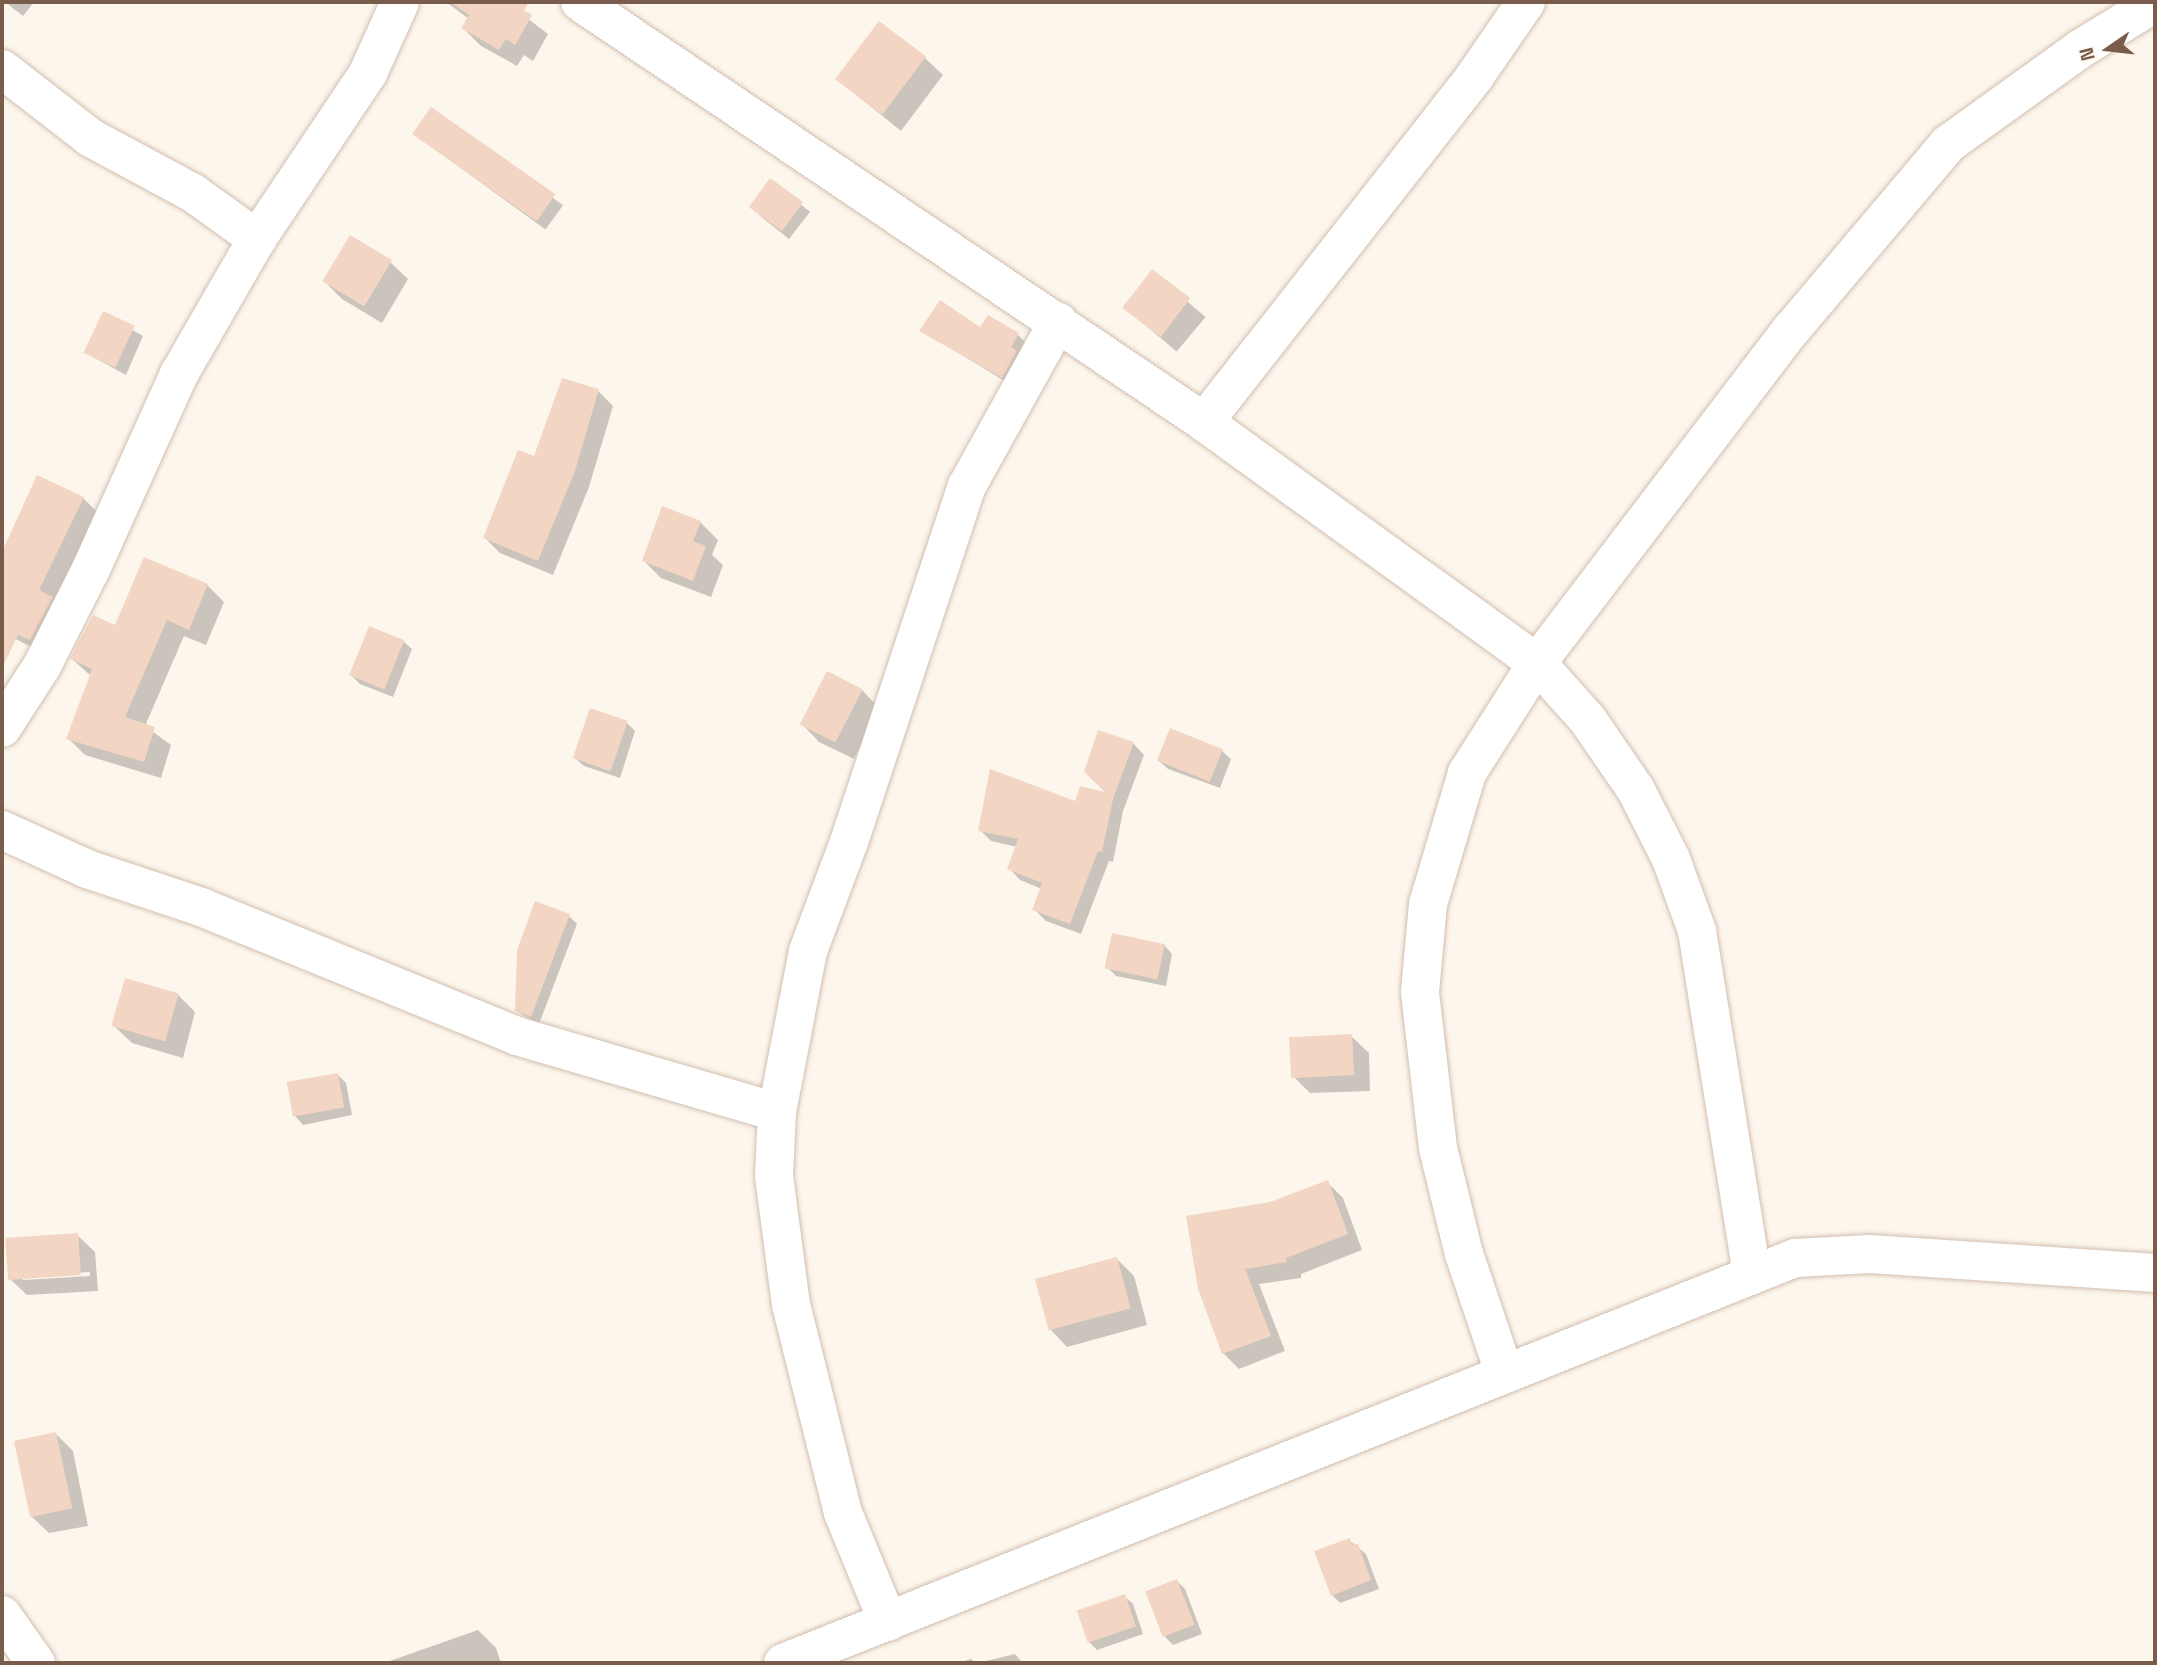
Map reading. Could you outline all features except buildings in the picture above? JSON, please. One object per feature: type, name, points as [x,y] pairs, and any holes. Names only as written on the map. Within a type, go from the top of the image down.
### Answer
[{"type":"street","points":[[2,728],[42,666],[179,374],[257,239],[368,73],[400,2]]},
{"type":"street","points":[[580,2],[1204,422],[1537,663],[1588,720],[1636,790],[1671,859],[1697,932],[1752,1273]]},
{"type":"street","points":[[1204,422],[1475,76],[1526,2]]},
{"type":"street","points":[[1504,1373],[1464,1254],[1438,1149],[1420,992],[1428,904],[1467,773],[1537,663],[1791,330],[1948,144],[2080,49],[2155,3]]},
{"type":"street","points":[[2,69],[91,138],[193,193],[257,239]]},
{"type":"street","points":[[888,1622],[843,1513],[800,1346],[774,1175],[776,1112],[808,951],[849,842],[967,486],[1058,322]]},
{"type":"street","points":[[2,830],[87,869],[201,907],[517,1036],[776,1112]]},
{"type":"street","points":[[783,1663],[1795,1258],[1870,1255],[2155,1273]]},
{"type":"street","points":[[2,1615],[36,1663]]}]
